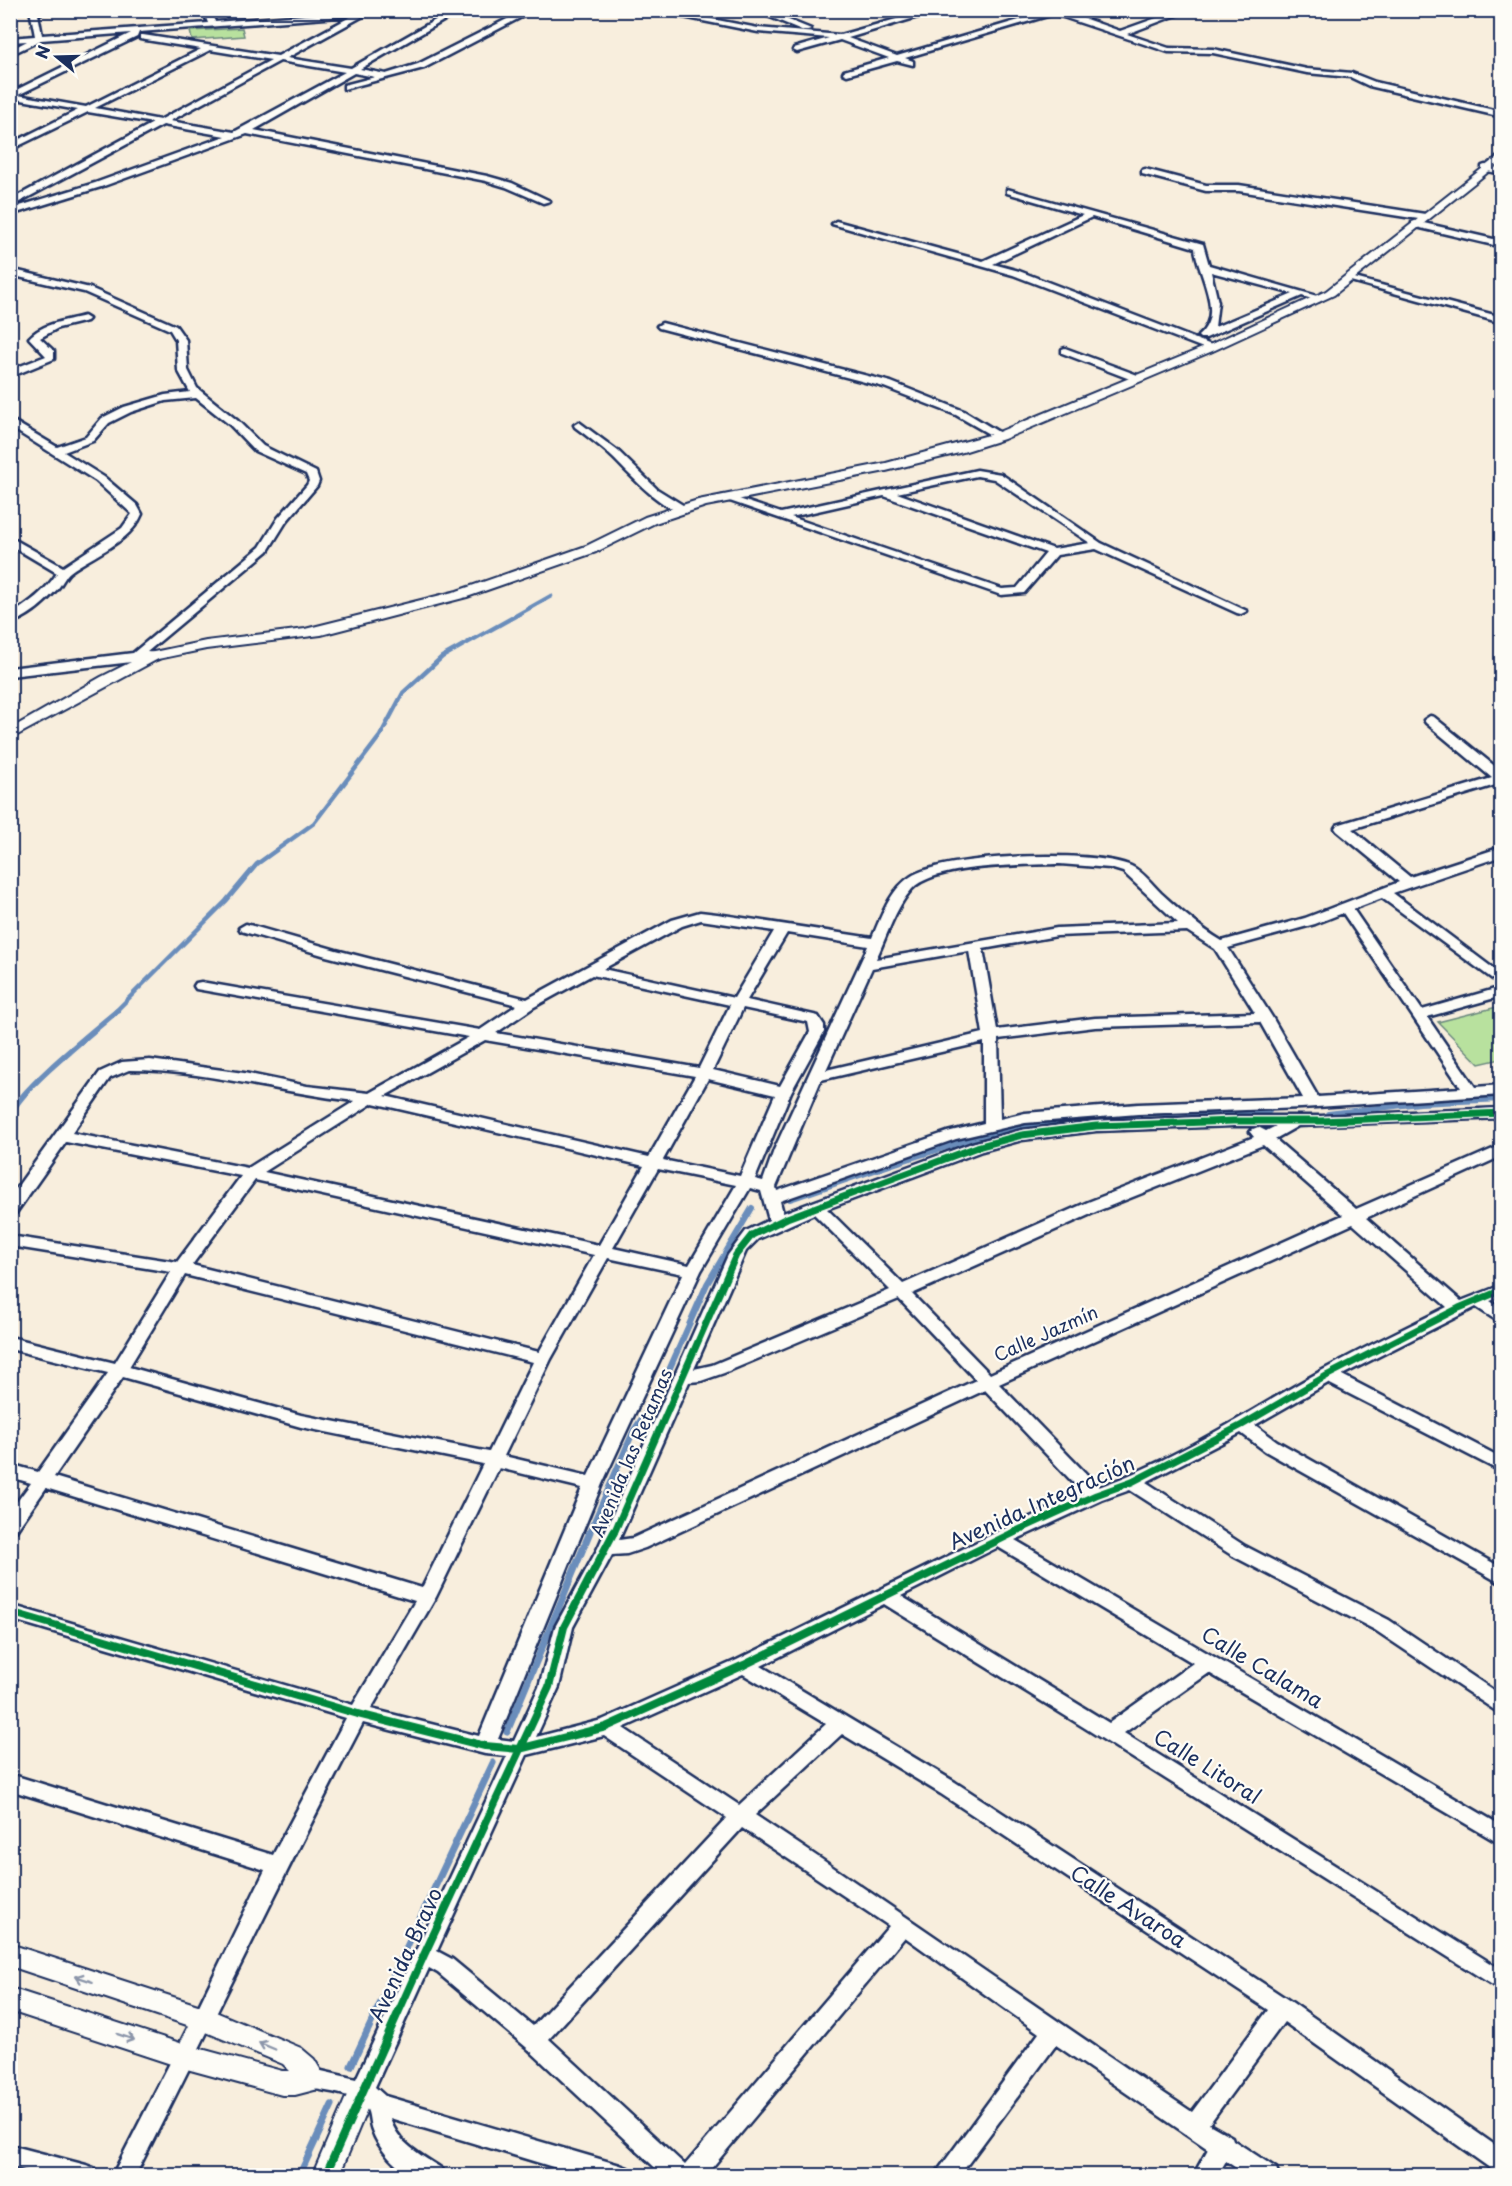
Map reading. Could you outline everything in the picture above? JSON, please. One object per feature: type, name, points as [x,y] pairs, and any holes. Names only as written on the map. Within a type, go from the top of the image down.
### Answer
[{"type":"street","points":[[39,38],[34,11],[51,10]]},
{"type":"street","points":[[207,10],[212,25]]},
{"type":"street","points":[[10,40],[134,33],[404,10]]},
{"type":"street","points":[[10,212],[98,185],[242,133],[459,10]]},
{"type":"street","points":[[346,87],[421,66],[532,10]]},
{"type":"street","points":[[651,10],[747,27],[840,38],[910,63]]},
{"type":"street","points":[[756,10],[826,36]]},
{"type":"street","points":[[797,50],[938,10]]},
{"type":"street","points":[[1120,34],[1187,10]]},
{"type":"street","points":[[847,73],[1054,11],[1175,51],[1213,51],[1307,70],[1352,75],[1372,84],[1502,115]]},
{"type":"street","points":[[10,204],[363,14]]},
{"type":"street","points":[[747,27],[800,14]]},
{"type":"street","points":[[11,96],[134,33],[386,76]]},
{"type":"street","points":[[10,53],[39,38]]},
{"type":"street","points":[[10,148],[210,47]]},
{"type":"street","points":[[11,96],[242,133],[487,179],[509,185],[546,201]]},
{"type":"street","points":[[10,672],[344,629],[480,597],[571,564],[591,549],[650,520],[682,509],[726,498],[886,467],[1000,436],[1211,348],[1319,298],[1350,278],[1502,156]]},
{"type":"street","points":[[1485,168],[1502,172]]},
{"type":"street","points":[[1145,172],[1206,188],[1239,188],[1420,220],[1502,244]]},
{"type":"street","points":[[1010,191],[1200,246],[1199,252],[1214,300],[1214,321],[1207,334]]},
{"type":"street","points":[[985,264],[1092,214]]},
{"type":"street","points":[[836,224],[985,264],[1056,288],[1211,348]]},
{"type":"street","points":[[1205,267],[1319,298]]},
{"type":"street","points":[[10,272],[87,290],[173,328],[181,340],[179,355],[182,370],[198,395],[233,423],[254,445],[311,472],[314,480],[312,486],[282,520],[264,549],[141,650],[147,656]]},
{"type":"street","points":[[1350,278],[1502,320]]},
{"type":"street","points":[[1192,340],[1302,293]]},
{"type":"street","points":[[10,374],[51,357],[51,354],[34,338],[40,333],[84,319]]},
{"type":"street","points":[[662,326],[742,348],[768,351],[865,378],[960,414],[1000,436]]},
{"type":"street","points":[[1065,351],[1139,379]]},
{"type":"street","points":[[54,450],[81,444],[95,435],[102,423],[110,417],[169,397],[198,395]]},
{"type":"street","points":[[10,422],[100,478],[119,498],[133,507],[137,514],[134,521],[114,540],[63,573],[56,584],[34,605],[10,620]]},
{"type":"street","points":[[579,425],[614,453],[653,491],[682,509]]},
{"type":"street","points":[[10,434],[22,431]]},
{"type":"street","points":[[781,517],[977,473],[990,473],[1095,540],[1095,544],[1241,611]]},
{"type":"street","points":[[886,493],[1053,552],[1095,544]]},
{"type":"street","points":[[726,498],[1006,593],[1022,589],[1053,552]]},
{"type":"street","points":[[10,540],[63,573]]},
{"type":"street","points":[[10,735],[147,656]]},
{"type":"street","points":[[1430,720],[1501,779]]},
{"type":"street","points":[[1409,883],[1342,828],[1501,779]]},
{"type":"street","points":[[1220,946],[1310,921],[1409,883],[1498,855]]},
{"type":"street","points":[[778,1222],[770,1193],[815,1077],[865,965],[906,886],[925,875],[999,862],[1097,861],[1121,865],[1137,876],[1190,927],[1220,946],[1265,1017],[1307,1103]]},
{"type":"street","points":[[1384,893],[1502,982]]},
{"type":"street","points":[[1346,908],[1471,1092]]},
{"type":"street","points":[[10,1526],[119,1370],[181,1268],[251,1174],[371,1098],[481,1036],[529,1004],[677,923],[700,916],[876,943]]},
{"type":"street","points":[[865,965],[1057,932],[1190,927]]},
{"type":"street","points":[[246,928],[330,953],[529,1004]]},
{"type":"street","points":[[123,2175],[204,2019],[278,1864],[358,1714],[427,1597],[543,1359],[704,1073],[739,1001],[783,928]]},
{"type":"street","points":[[975,945],[992,1036],[992,1124]]},
{"type":"street","points":[[485,1746],[593,1484],[693,1271],[746,1181],[784,1092],[817,1032],[818,1025],[813,1018],[591,970]]},
{"type":"street","points":[[201,986],[704,1073],[784,1092]]},
{"type":"street","points":[[1419,1015],[1502,992]]},
{"type":"street","points":[[815,1077],[992,1036],[1038,1028],[1106,1022],[1265,1017]]},
{"type":"street","points":[[10,1209],[105,1074],[127,1065],[150,1065],[244,1078],[307,1092],[371,1098],[652,1163],[746,1181],[770,1193],[992,1124],[1080,1112],[1307,1103],[1502,1090]]},
{"type":"street","points":[[682,1376],[701,1375],[718,1369],[902,1292],[1094,1206],[1264,1139],[1300,1117],[1307,1103]]},
{"type":"street","name":"Avenida las Retamas","points":[[519,1749],[549,1687],[564,1627],[607,1548],[740,1248],[752,1235],[778,1222],[977,1148],[1022,1135],[1096,1126],[1293,1122],[1502,1113]]},
{"type":"street","points":[[1247,1122],[1459,1308]]},
{"type":"street","points":[[62,1137],[221,1166],[603,1253],[693,1271]]},
{"type":"street","name":"Calle Jazmín","points":[[607,1548],[627,1547],[639,1543],[987,1382],[1502,1150]]},
{"type":"street","points":[[817,1208],[902,1292],[1096,1495]]},
{"type":"street","points":[[10,1241],[181,1268],[543,1359]]},
{"type":"street","name":"Avenida Integración","points":[[10,1612],[358,1714],[485,1746],[519,1749],[606,1727],[744,1665],[999,1539],[1096,1495],[1132,1482],[1459,1308],[1502,1290]]},
{"type":"street","points":[[1477,1300],[1502,1318]]},
{"type":"street","points":[[10,1343],[119,1370],[301,1421],[494,1460],[593,1484]]},
{"type":"street","points":[[1328,1376],[1502,1466]]},
{"type":"street","points":[[1242,1425],[1271,1446],[1502,1577]]},
{"type":"street","points":[[10,1470],[427,1597]]},
{"type":"street","points":[[1132,1482],[1239,1551],[1382,1625],[1502,1707]]},
{"type":"street","name":"Calle Calama","points":[[999,1539],[1502,1837]]},
{"type":"street","name":"Calle Litoral","points":[[886,1596],[1109,1733],[1502,1982]]},
{"type":"street","points":[[1109,1733],[1209,1662]]},
{"type":"street","name":"Calle Avaroa","points":[[744,1665],[948,1788],[1282,2008],[1502,2163]]},
{"type":"street","points":[[534,2040],[742,1815],[840,1723]]},
{"type":"street","points":[[606,1727],[742,1815],[903,1924],[1053,2031],[1268,2175]]},
{"type":"street","name":"Avenida Bravo","points":[[325,2175],[370,2097],[424,1955],[519,1749]]},
{"type":"street","points":[[10,1782],[278,1864]]},
{"type":"street","points":[[690,2175],[903,1924]]},
{"type":"street","points":[[10,1955],[204,2019],[292,2056],[314,2079]]},
{"type":"street","points":[[424,1955],[445,1966],[534,2040],[681,2175]]},
{"type":"street","points":[[10,1999],[183,2056],[282,2083],[314,2079],[620,2175]]},
{"type":"street","points":[[1195,2125],[1282,2008]]},
{"type":"street","points":[[945,2175],[1053,2031]]},
{"type":"street","points":[[370,2097],[382,2133],[396,2150],[433,2175]]},
{"type":"street","points":[[1204,2175],[1224,2144]]},
{"type":"street","points":[[10,2155],[86,2175]]},
{"type":"green space","points":[[242,28],[244,36],[192,40],[190,31]]},
{"type":"green space","points":[[1501,1006],[1501,1059],[1479,1064],[1438,1022]]},
{"type":"waterway","points":[[115,1012],[226,901],[257,864],[314,823],[380,736],[403,693],[442,657],[551,596]]},
{"type":"waterway","points":[[10,1149],[11,1118],[17,1103],[59,1060],[117,1011]]},
{"type":"waterway","points":[[1328,1114],[1420,1103],[1502,1099]]},
{"type":"waterway","points":[[790,1199],[941,1149],[1033,1126],[1121,1115],[1269,1111]]},
{"type":"waterway","points":[[589,1533],[634,1430],[658,1395],[707,1284],[752,1208]]},
{"type":"waterway","points":[[507,1732],[590,1532]]},
{"type":"waterway","points":[[351,2066],[493,1763]]},
{"type":"waterway","points":[[299,2176],[332,2105]]},
{"type":"cycle path","points":[[325,2176],[424,1955],[549,1687],[564,1627],[607,1548],[736,1255],[752,1235],[787,1218],[977,1147],[1022,1135],[1096,1126],[1233,1121],[1321,1121],[1502,1113]]},
{"type":"cycle path","points":[[10,1612],[358,1714],[485,1746],[519,1749],[606,1727],[744,1665],[999,1539],[1096,1495],[1132,1482],[1242,1425],[1328,1375],[1459,1308],[1502,1290]]}]
